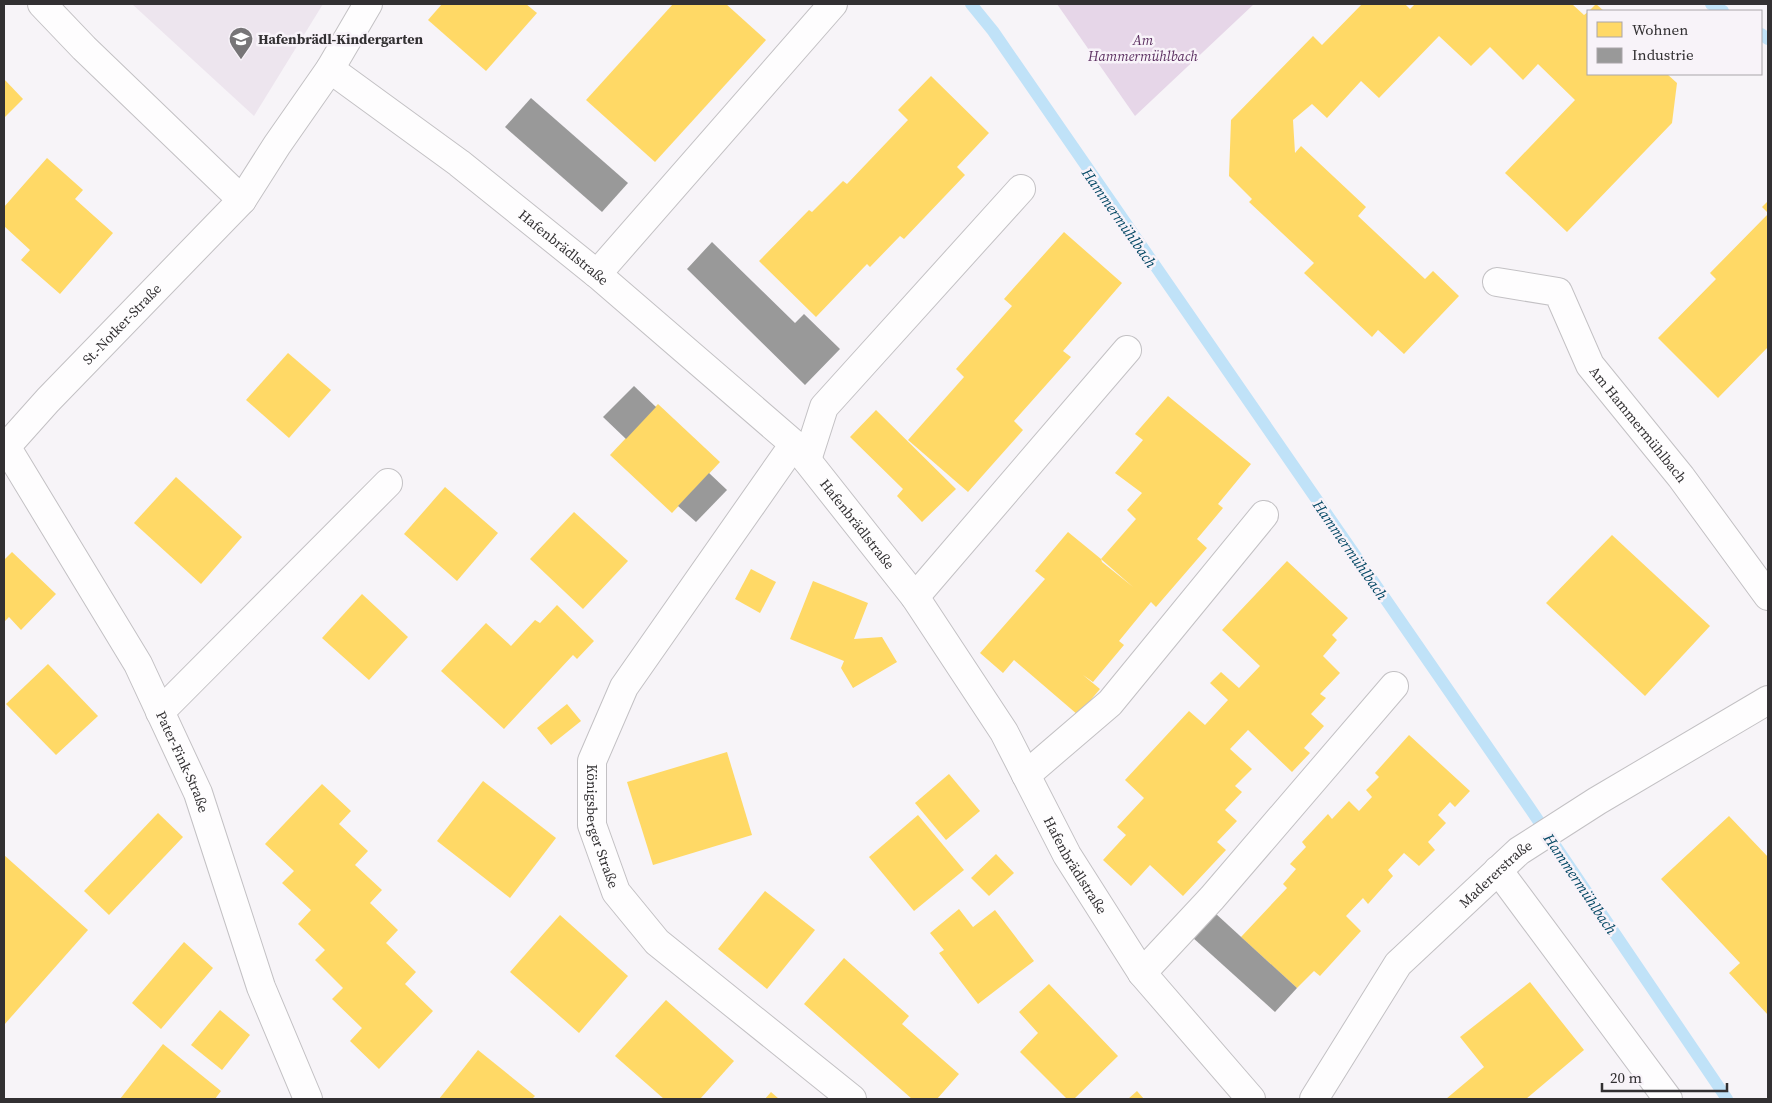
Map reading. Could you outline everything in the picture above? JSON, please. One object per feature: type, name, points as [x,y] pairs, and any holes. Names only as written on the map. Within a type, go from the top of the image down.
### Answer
[{"type":"street","points":[[42,4],[84,48],[242,200]]},
{"type":"street","name":"St.-Notker-Straße","points":[[5,446],[242,200],[277,145],[330,69],[368,4]]},
{"type":"street","points":[[597,274],[833,4]]},
{"type":"street","name":"Hafenbrädlstraße","points":[[330,69],[459,163],[597,274],[800,452],[915,598],[1004,732],[1067,855],[1142,973],[1251,1099]]},
{"type":"street","name":"Königsberger Straße","points":[[852,1099],[657,942],[616,892],[592,825],[592,761],[624,687],[800,452],[824,407],[1021,189]]},
{"type":"street","name":"Am Hammermühlbach","points":[[1498,282],[1558,292],[1590,365],[1681,477],[1768,596]]},
{"type":"street","points":[[915,598],[1127,350]]},
{"type":"street","name":"Pater-Fink-Straße","points":[[5,446],[138,664],[198,793],[261,987],[308,1099]]},
{"type":"street","points":[[160,712],[388,483]]},
{"type":"street","points":[[1026,775],[1110,703],[1264,515]]},
{"type":"street","points":[[1142,973],[1212,898],[1394,686]]},
{"type":"street","name":"Madererstraße","points":[[1314,1099],[1398,964],[1519,851],[1587,808],[1768,700]]},
{"type":"street","points":[[1498,870],[1668,1099]]},
{"type":"shaded area","name":"Hafenbrädl-Kindergarten","points":[[132,4],[323,4],[254,116]]},
{"type":"green space","name":"Am Hammermühlbach","points":[[1057,4],[1254,4],[1135,116]]},
{"type":"building: Wohnen","points":[[442,4],[526,4],[537,13],[486,71],[428,20]]},
{"type":"building: Wohnen","points":[[673,4],[726,4],[766,40],[655,162],[586,100]]},
{"type":"building: Wohnen","points":[[1362,4],[1405,4],[1410,9],[1415,4],[1572,4],[1584,15],[1587,13],[1587,75],[1668,75],[1677,83],[1672,123],[1567,232],[1505,173],[1575,100],[1538,64],[1523,80],[1490,47],[1471,66],[1439,36],[1379,98],[1361,81],[1327,118],[1312,104],[1293,120],[1295,153],[1301,146],[1366,207],[1358,216],[1425,279],[1433,271],[1459,296],[1404,354],[1378,330],[1372,337],[1304,273],[1314,263],[1249,202],[1252,199],[1229,176],[1231,120],[1313,36],[1322,45]]},
{"type":"building: Wohnen","points":[[1596,4],[1603,10],[1590,10]]},
{"type":"building: Wohnen","points":[[931,76],[989,133],[957,167],[965,175],[904,239],[900,236],[870,267],[867,264],[816,317],[759,261],[809,210],[812,212],[843,181],[847,184],[908,120],[898,110]]},
{"type":"building: Wohnen","points":[[4,79],[23,99],[4,118]]},
{"type":"building: Wohnen","points":[[47,158],[83,190],[75,199],[113,233],[60,294],[21,260],[30,250],[4,226],[4,207]]},
{"type":"building: Wohnen","points":[[1768,201],[1768,213],[1762,207]]},
{"type":"building: Wohnen","points":[[1768,214],[1768,347],[1718,398],[1658,338],[1716,279],[1710,273]]},
{"type":"building: Wohnen","points":[[1064,232],[1122,283],[1063,351],[1071,357],[1014,421],[1023,430],[968,492],[908,440],[964,377],[956,369],[1012,306],[1004,299]]},
{"type":"building: Wohnen","points":[[288,353],[331,390],[289,438],[246,400]]},
{"type":"building: Wohnen","points":[[1168,396],[1251,464],[1218,504],[1223,508],[1197,539],[1207,548],[1156,607],[1151,602],[1119,641],[1124,645],[1093,682],[1083,675],[1100,689],[1078,715],[1014,660],[1003,673],[980,653],[1045,579],[1035,571],[1068,532],[1101,559],[1136,519],[1127,510],[1142,493],[1115,473],[1143,440],[1135,434]],"holes":[[[1101,559],[1133,587],[1102,562]]]},
{"type":"building: Wohnen","points":[[658,404],[720,462],[672,513],[610,455]]},
{"type":"building: Wohnen","points":[[876,410],[956,489],[922,522],[897,496],[903,489],[850,437]]},
{"type":"building: Wohnen","points":[[176,477],[242,537],[201,584],[134,523]]},
{"type":"building: Wohnen","points":[[445,487],[498,533],[457,581],[404,534]]},
{"type":"building: Wohnen","points":[[574,512],[628,561],[583,609],[530,559]]},
{"type":"building: Wohnen","points":[[1612,535],[1710,626],[1645,696],[1546,603]]},
{"type":"building: Wohnen","points":[[12,552],[56,594],[21,630],[9,617],[4,622],[4,560]]},
{"type":"building: Wohnen","points":[[1287,561],[1348,618],[1332,635],[1337,640],[1323,656],[1340,673],[1320,694],[1326,698],[1311,714],[1324,726],[1304,748],[1310,753],[1292,772],[1248,730],[1230,749],[1252,769],[1235,786],[1242,792],[1225,810],[1237,821],[1217,842],[1226,850],[1183,896],[1150,865],[1131,886],[1103,860],[1126,835],[1117,827],[1144,798],[1125,780],[1189,711],[1205,725],[1228,700],[1210,683],[1221,672],[1239,688],[1260,666],[1222,630]]},
{"type":"building: Wohnen","points":[[751,569],[776,582],[760,613],[735,599]]},
{"type":"building: Wohnen","points":[[813,581],[868,603],[854,639],[882,637],[897,662],[853,688],[841,668],[844,661],[790,639]]},
{"type":"building: Wohnen","points":[[362,594],[408,637],[369,680],[322,638]]},
{"type":"building: Wohnen","points":[[557,605],[594,641],[577,659],[573,655],[504,729],[441,671],[486,623],[511,646],[535,620],[540,623]]},
{"type":"building: Wohnen","points":[[48,664],[98,716],[56,755],[6,704]]},
{"type":"building: Wohnen","points":[[567,704],[581,721],[551,745],[537,728]]},
{"type":"building: Wohnen","points":[[1409,735],[1470,791],[1455,807],[1450,802],[1438,815],[1446,823],[1428,842],[1435,850],[1419,866],[1404,853],[1388,870],[1393,876],[1368,904],[1363,898],[1346,916],[1361,931],[1320,976],[1314,971],[1297,988],[1241,937],[1287,888],[1283,884],[1296,869],[1290,864],[1306,847],[1302,842],[1328,814],[1332,819],[1349,801],[1359,811],[1372,797],[1366,790],[1379,777],[1375,773]]},
{"type":"building: Wohnen","points":[[727,752],[752,835],[653,865],[627,782]]},
{"type":"building: Wohnen","points":[[949,774],[980,811],[946,840],[915,803]]},
{"type":"building: Wohnen","points":[[483,781],[556,838],[510,898],[437,841]]},
{"type":"building: Wohnen","points":[[322,784],[351,811],[339,824],[368,851],[355,865],[382,890],[370,903],[398,930],[386,943],[416,972],[405,984],[433,1011],[379,1069],[350,1041],[362,1028],[332,999],[343,988],[315,960],[325,950],[298,924],[311,910],[282,883],[294,871],[265,844]]},
{"type":"building: Wohnen","points":[[158,813],[183,837],[109,915],[84,891]]},
{"type":"building: Wohnen","points":[[918,815],[964,870],[914,911],[869,857]]},
{"type":"building: Wohnen","points":[[1729,816],[1768,857],[1768,1015],[1729,973],[1740,963],[1661,879]]},
{"type":"building: Wohnen","points":[[996,854],[1014,873],[989,896],[971,878]]},
{"type":"building: Wohnen","points":[[4,855],[88,930],[4,1025]]},
{"type":"building: Wohnen","points":[[765,891],[815,930],[767,989],[718,949]]},
{"type":"building: Wohnen","points":[[959,909],[973,927],[995,910],[1034,961],[978,1004],[939,953],[944,950],[930,933]]},
{"type":"building: Wohnen","points":[[560,915],[628,976],[579,1033],[510,972]]},
{"type":"building: Wohnen","points":[[184,942],[213,968],[161,1029],[132,1003]]},
{"type":"building: Wohnen","points":[[844,958],[909,1016],[902,1024],[959,1074],[937,1099],[912,1099],[804,1004]]},
{"type":"building: Wohnen","points":[[1530,982],[1584,1050],[1526,1099],[1446,1099],[1484,1067],[1460,1037]]},
{"type":"building: Wohnen","points":[[1049,984],[1118,1056],[1074,1099],[1067,1099],[1020,1052],[1038,1033],[1019,1012]]},
{"type":"building: Wohnen","points":[[666,1000],[734,1061],[700,1099],[664,1099],[615,1056]]},
{"type":"building: Wohnen","points":[[220,1010],[250,1035],[222,1070],[191,1045]]},
{"type":"building: Wohnen","points":[[163,1044],[221,1091],[215,1099],[120,1099]]},
{"type":"building: Wohnen","points":[[478,1050],[535,1096],[532,1099],[439,1099]]},
{"type":"building: Wohnen","points":[[1137,1091],[1144,1099],[1128,1099]]},
{"type":"building: Wohnen","points":[[771,1092],[779,1099],[765,1099]]},
{"type":"building: Industrie","points":[[531,98],[628,183],[602,212],[505,127]]},
{"type":"building: Industrie","points":[[712,242],[795,323],[804,314],[840,349],[805,385],[687,269]]},
{"type":"building: Industrie","points":[[634,386],[656,407],[626,439],[603,417]]},
{"type":"building: Industrie","points":[[709,473],[727,490],[696,522],[678,506]]},
{"type":"building: Industrie","points":[[1215,913],[1297,988],[1275,1012],[1192,937]]},
{"type":"waterway","name":"Hammermühlbach","points":[[971,4],[993,31],[1527,804],[1727,1099]]},
{"type":"waterway","points":[[1711,4],[1721,10]]},
{"type":"waterway","points":[[1762,35],[1768,39]]},
{"type":"place","name":"Hafenbrädl-Kindergarten","points":[[241,60]]}]
